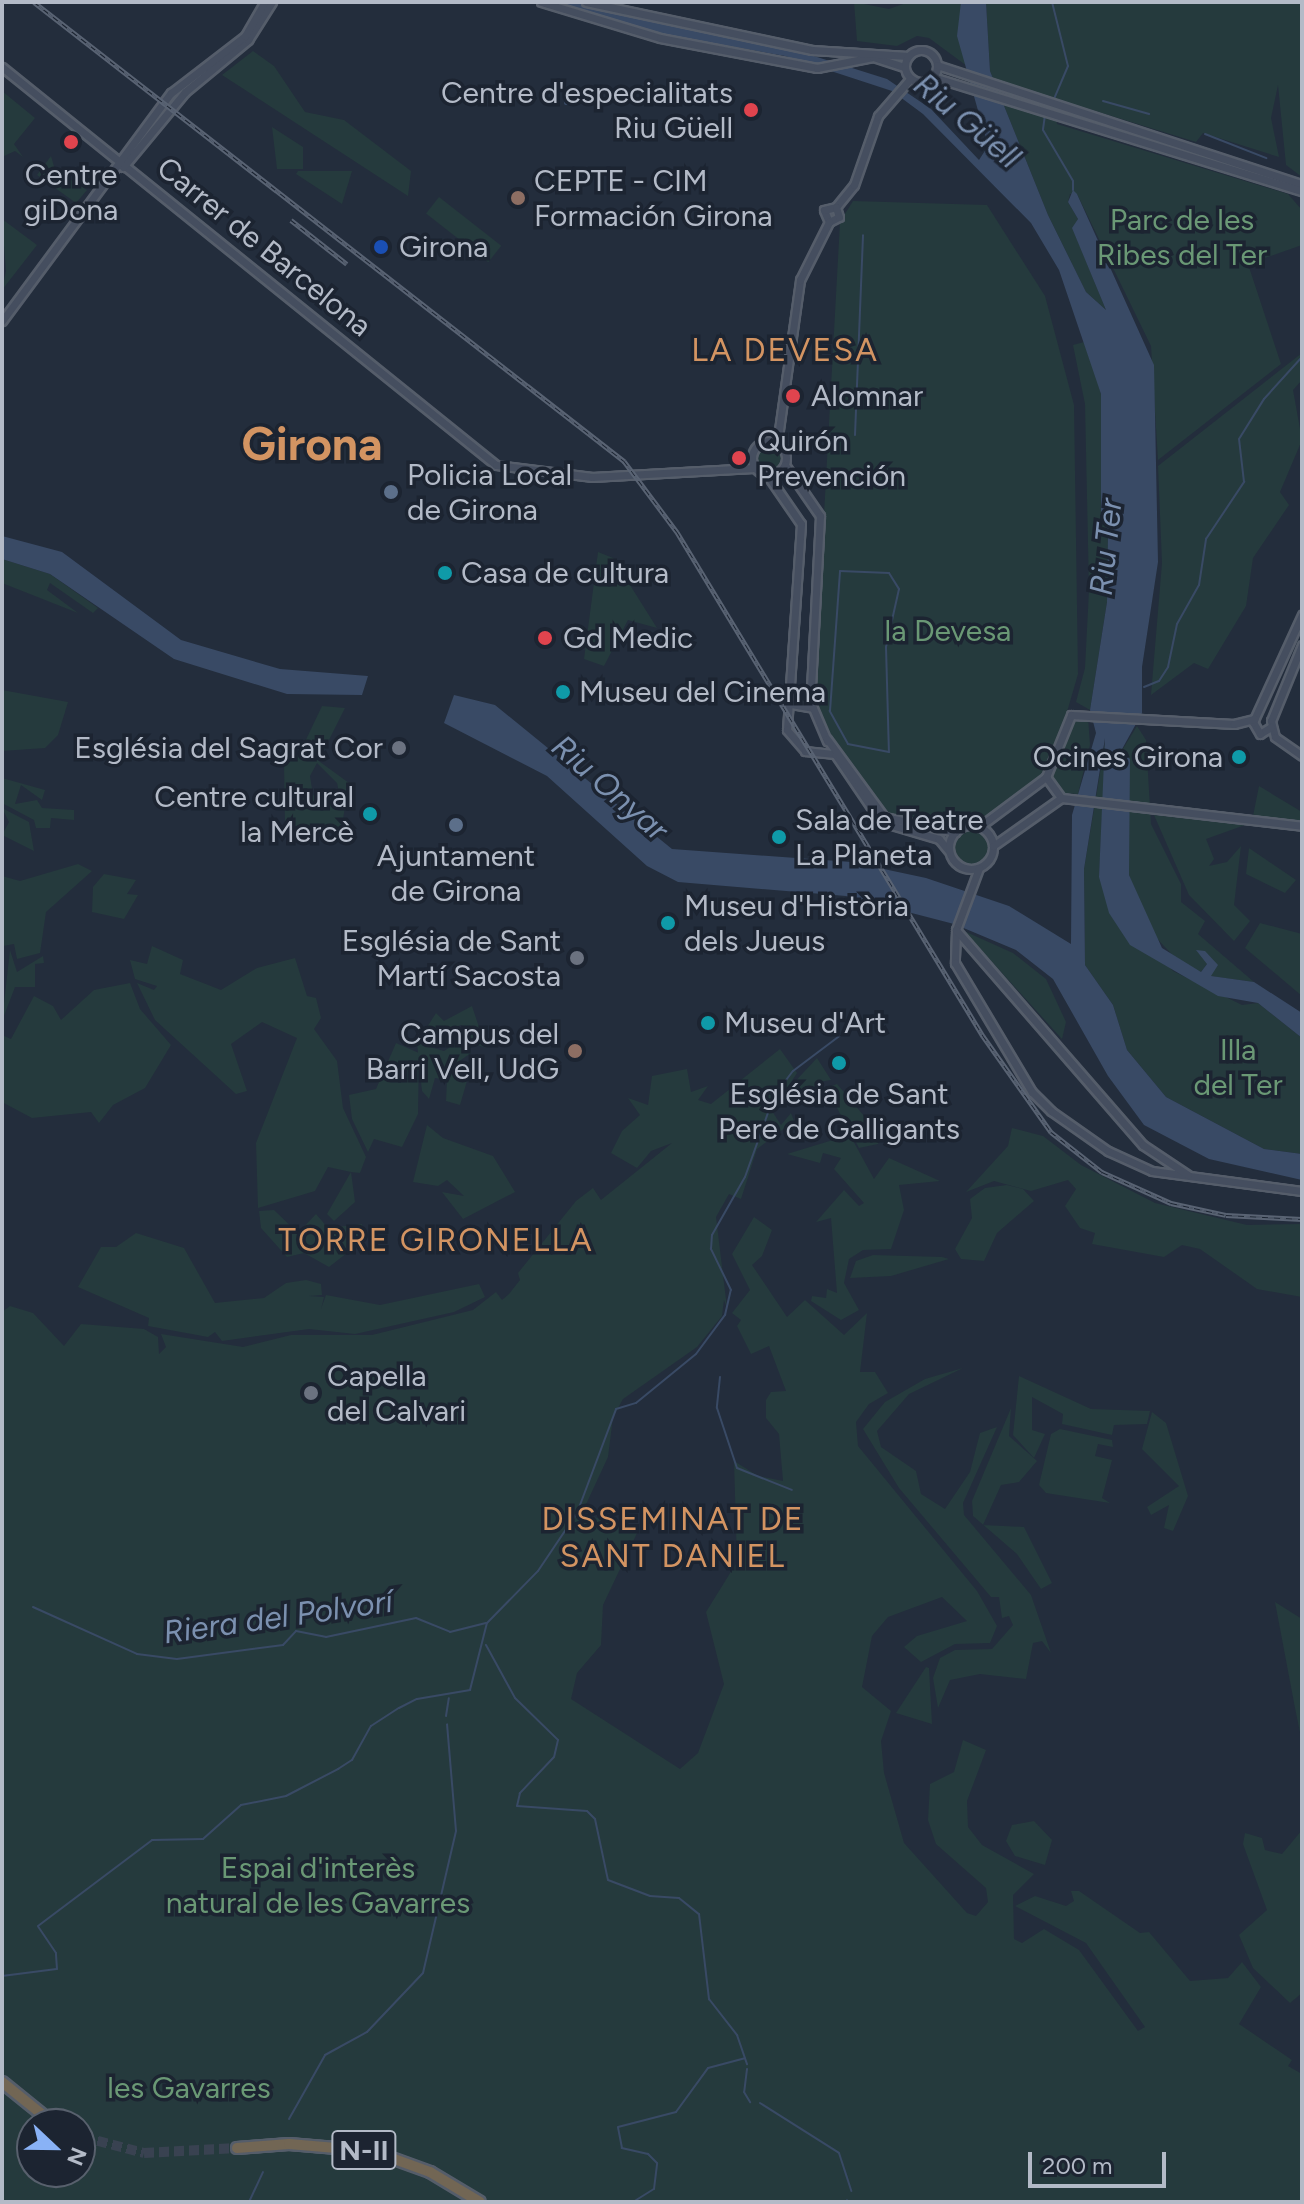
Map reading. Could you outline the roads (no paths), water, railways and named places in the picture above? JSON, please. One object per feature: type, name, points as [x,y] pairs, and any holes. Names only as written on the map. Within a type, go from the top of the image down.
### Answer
[{"type":"highway","points":[[2,2082],[34,2108]]},
{"type":"highway","name":"N-II","points":[[237,2148],[289,2144],[372,2151],[430,2172],[480,2202]]},
{"type":"main road","points":[[121,166],[171,93],[245,36],[265,2]]},
{"type":"main road","points":[[2,321],[121,166],[185,92],[248,40],[272,2]]},
{"type":"main road","points":[[541,2],[660,38],[822,69],[878,57],[904,67],[910,79]]},
{"type":"main road","points":[[586,2],[817,51],[908,56],[927,51],[937,65],[956,77],[1302,184]]},
{"type":"main road","points":[[904,67],[908,56]]},
{"type":"main road","points":[[933,77],[937,65]]},
{"type":"main road","name":"Carrer de Barcelona","points":[[2,67],[121,166],[496,465],[592,477],[739,464]]},
{"type":"main road","points":[[956,77],[910,79],[895,94],[876,121],[854,185],[836,207],[839,217],[829,222],[800,280],[779,445],[785,465],[820,517],[810,705],[827,739],[884,817],[955,832],[979,827],[1046,777],[1075,715],[1156,719],[1255,718],[1271,724]]},
{"type":"main road","points":[[1095,121],[1302,191]]},
{"type":"main road","points":[[739,464],[752,456],[761,443],[779,445]]},
{"type":"main road","points":[[752,456],[754,468]]},
{"type":"main road","points":[[739,464],[768,476],[800,522],[791,704],[785,712],[789,734],[805,751],[838,757],[879,820],[939,839],[967,869],[971,883]]},
{"type":"main road","points":[[768,476],[785,465]]},
{"type":"main road","points":[[800,522],[813,526],[820,517]]},
{"type":"main road","points":[[1302,615],[1255,718],[1257,733],[1271,724],[1302,645]]},
{"type":"main road","points":[[791,704],[810,705]]},
{"type":"main road","points":[[1271,724],[1275,737],[1302,756]]},
{"type":"main road","points":[[820,752],[827,739]]},
{"type":"main road","points":[[1046,777],[1064,799]]},
{"type":"main road","points":[[1302,826],[1064,799],[993,846],[971,883],[957,927],[955,963],[1025,1079],[1051,1111],[1108,1151],[1152,1171],[1302,1191]]},
{"type":"main road","points":[[979,827],[993,846]]},
{"type":"main road","points":[[948,850],[955,832]]},
{"type":"main road","points":[[967,869],[979,868]]},
{"type":"main road","points":[[957,927],[1038,1028],[1143,1145],[1172,1168],[1198,1177]]},
{"type":"water","points":[[549,2],[576,2],[782,46],[887,79],[931,109],[979,160],[988,146],[957,36],[961,2],[986,2],[990,71],[1048,215],[1086,292],[1106,310],[1072,228],[1078,219],[1068,202],[1073,190],[1077,194],[1154,365],[1158,562],[1142,667],[1142,713],[1121,751],[1130,759],[1129,875],[1162,948],[1201,972],[1207,964],[1196,950],[1205,951],[1218,965],[1211,976],[1254,982],[1302,1013],[1302,1038],[1258,1003],[1218,996],[1130,945],[1109,913],[1099,877],[1105,738],[1084,869],[1085,965],[1113,1005],[1127,1050],[1166,1097],[1264,1149],[1302,1154],[1302,1180],[1209,1159],[1144,1125],[1108,1076],[1053,979],[1016,950],[954,924],[846,896],[678,882],[647,866],[547,776],[444,723],[454,695],[495,705],[672,849],[851,862],[926,878],[1009,906],[1071,944],[1072,815],[1096,733],[1090,710],[1107,602],[1108,532],[1101,514],[1101,394],[1059,270],[1031,223],[923,114],[892,91],[785,56],[651,32]]},
{"type":"water","points":[[2,536],[62,552],[181,640],[280,669],[368,676],[362,695],[287,694],[174,659],[50,574],[2,559]]},
{"type":"waterway","points":[[1052,2],[1068,66],[1054,99]]},
{"type":"waterway","points":[[565,89],[574,101],[566,102],[565,89]]},
{"type":"waterway","points":[[1103,101],[1149,114]]},
{"type":"waterway","points":[[1045,115],[1043,130],[1073,181],[1073,190]]},
{"type":"waterway","points":[[1205,134],[1266,158]]},
{"type":"waterway","points":[[855,435],[863,235]]},
{"type":"waterway","points":[[1144,687],[1159,681],[1168,667],[1177,624],[1199,585],[1206,539],[1244,482],[1239,439],[1264,399],[1302,357]]},
{"type":"waterway","points":[[840,571],[889,573],[899,589],[886,647],[889,752],[848,744],[830,711],[840,571]]},
{"type":"waterway","points":[[2,1976],[57,1969],[56,1953],[38,1926],[152,1840],[203,1839],[241,1805],[286,1796],[352,1760],[371,1726],[399,1708],[417,1699],[470,1690],[487,1623],[538,1571],[577,1513],[616,1409],[636,1403],[696,1354],[725,1315],[731,1290],[711,1249],[712,1235],[745,1177],[774,1096],[793,1071],[858,1022]]},
{"type":"waterway","points":[[720,1377],[717,1408],[737,1468],[792,1490]]},
{"type":"waterway","name":"Riera del Polvorí","points":[[33,1607],[137,1654],[177,1659],[283,1645],[296,1631],[326,1637],[416,1618],[450,1632],[486,1623]]},
{"type":"waterway","points":[[486,1645],[515,1698],[558,1740],[554,1757],[520,1793],[517,1806],[587,1811],[595,1819],[608,1880],[650,1896],[679,1898],[699,1914],[709,1999],[737,2035],[747,2064]]},
{"type":"waterway","points":[[446,1716],[449,1698]]},
{"type":"waterway","points":[[289,2119],[325,2055],[367,2032],[423,1973],[456,1831],[447,1724]]},
{"type":"waterway","points":[[633,2202],[654,2189],[657,2163],[648,2154],[622,2148],[618,2127],[676,2112],[708,2068],[745,2058]]},
{"type":"waterway","points":[[747,2069],[744,2092],[750,2102]]},
{"type":"waterway","points":[[760,2103],[839,2153],[851,2191]]},
{"type":"waterway","points":[[249,2202],[263,2172]]},
{"type":"tunnel","points":[[96,2140],[144,2153],[237,2148]]},
{"type":"railway","points":[[34,2],[624,461],[677,532],[983,1036],[1051,1132],[1102,1172],[1171,1203],[1226,1215],[1302,1219]]},
{"type":"railway","points":[[291,220],[347,264]]},
{"type":"place","name":"Centre d'especialitats Riu Güell","points":[[751,110]]},
{"type":"place","name":"Centre giDona","points":[[71,142]]},
{"type":"place","name":"CEPTE - CIM Formación Girona","points":[[518,198]]},
{"type":"place","name":"Girona","points":[[381,247]]},
{"type":"place","name":"Alomnar","points":[[793,396]]},
{"type":"place","name":"Quirón Prevención","points":[[739,458]]},
{"type":"place","name":"Policia Local de Girona","points":[[391,492]]},
{"type":"place","name":"Casa de cultura","points":[[445,573]]},
{"type":"place","name":"Gd Medic","points":[[545,638]]},
{"type":"place","name":"Museu del Cinema","points":[[563,692]]},
{"type":"place","name":"Església del Sagrat Cor","points":[[399,748]]},
{"type":"place","name":"Ocines Girona","points":[[1239,757]]},
{"type":"place","name":"Centre cultural la Mercè","points":[[370,814]]},
{"type":"place","name":"Ajuntament de Girona","points":[[456,825]]},
{"type":"place","name":"Sala de Teatre La Planeta","points":[[779,837]]},
{"type":"place","name":"Museu d'Història dels Jueus","points":[[668,923]]},
{"type":"place","name":"Església de Sant Martí Sacosta","points":[[577,958]]},
{"type":"place","name":"Museu d'Art","points":[[708,1023]]},
{"type":"place","name":"Campus del Barri Vell, UdG","points":[[575,1051]]},
{"type":"place","name":"Església de Sant Pere de Galligants","points":[[839,1063]]},
{"type":"place","name":"Capella del Calvari","points":[[311,1393]]},
{"type":"district","name":"LA DEVESA","points":[[785,350]]},
{"type":"district","name":"Girona","points":[[312,444]]},
{"type":"district","name":"TORRE GIRONELLA","points":[[436,1240]]},
{"type":"district","name":"DISSEMINAT DE SANT DANIEL","points":[[673,1538]]},
{"type":"water label","name":"Riu Güell","points":[[967,121]]},
{"type":"water label","name":"Riu Ter","points":[[1106,547]]},
{"type":"water label","name":"Riu Onyar","points":[[610,788]]},
{"type":"park label","name":"Parc de les Ribes del Ter","points":[[1182,237]]},
{"type":"park label","name":"la Devesa","points":[[948,631]]},
{"type":"park label","name":"Illa del Ter","points":[[1238,1067]]},
{"type":"park label","name":"Espai d'interès natural de les Gavarres","points":[[318,1885]]},
{"type":"park label","name":"les Gavarres","points":[[189,2088]]}]
